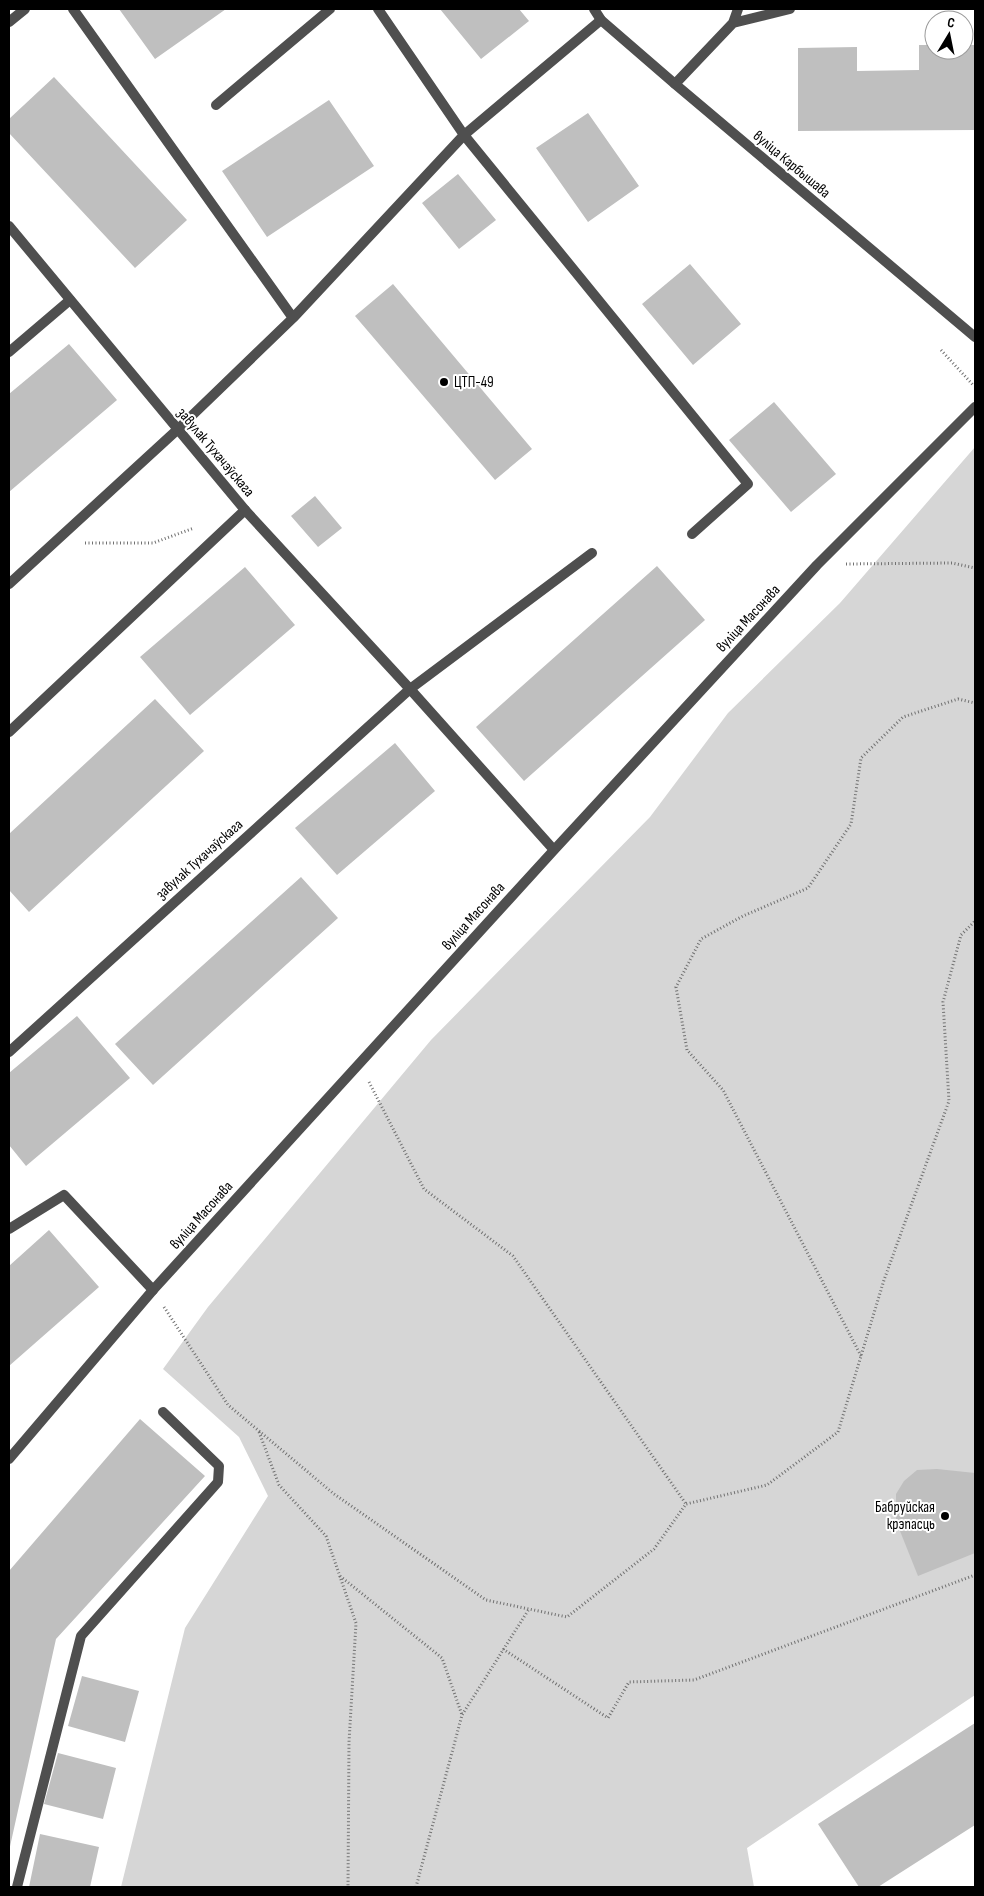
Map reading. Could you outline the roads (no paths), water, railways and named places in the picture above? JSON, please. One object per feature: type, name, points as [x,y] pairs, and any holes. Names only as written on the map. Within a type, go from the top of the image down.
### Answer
[{"type":"street","points":[[9,22],[24,9]]},
{"type":"street","points":[[73,9],[292,318]]},
{"type":"street","points":[[216,105],[330,9]]},
{"type":"street","points":[[378,9],[464,135],[748,484],[692,534]]},
{"type":"street","name":"вуліца Карбышава","points":[[594,9],[602,20],[675,84],[975,338]]},
{"type":"street","points":[[675,84],[734,23],[738,9]]},
{"type":"street","points":[[734,23],[790,9]]},
{"type":"street","points":[[9,584],[178,430],[292,318],[464,135],[602,20]]},
{"type":"street","name":"завулак Тухачэўскага","points":[[9,226],[245,510],[410,688],[554,850]]},
{"type":"street","points":[[9,352],[70,300]]},
{"type":"street","name":"вуліца Масонава","points":[[9,1459],[153,1290],[554,850],[817,565],[975,407]]},
{"type":"street","points":[[9,732],[245,510]]},
{"type":"street","points":[[410,688],[592,553]]},
{"type":"street","name":"завулак Тухачэўскага","points":[[9,1052],[410,688]]},
{"type":"street","points":[[9,1229],[64,1196],[153,1290]]},
{"type":"street","points":[[17,1887],[82,1636],[218,1482],[219,1466],[164,1412]]},
{"type":"place","name":"ЦТП-49","points":[[444,382]]},
{"type":"place","name":"Бабруйская крэпасць","points":[[945,1516]]}]
